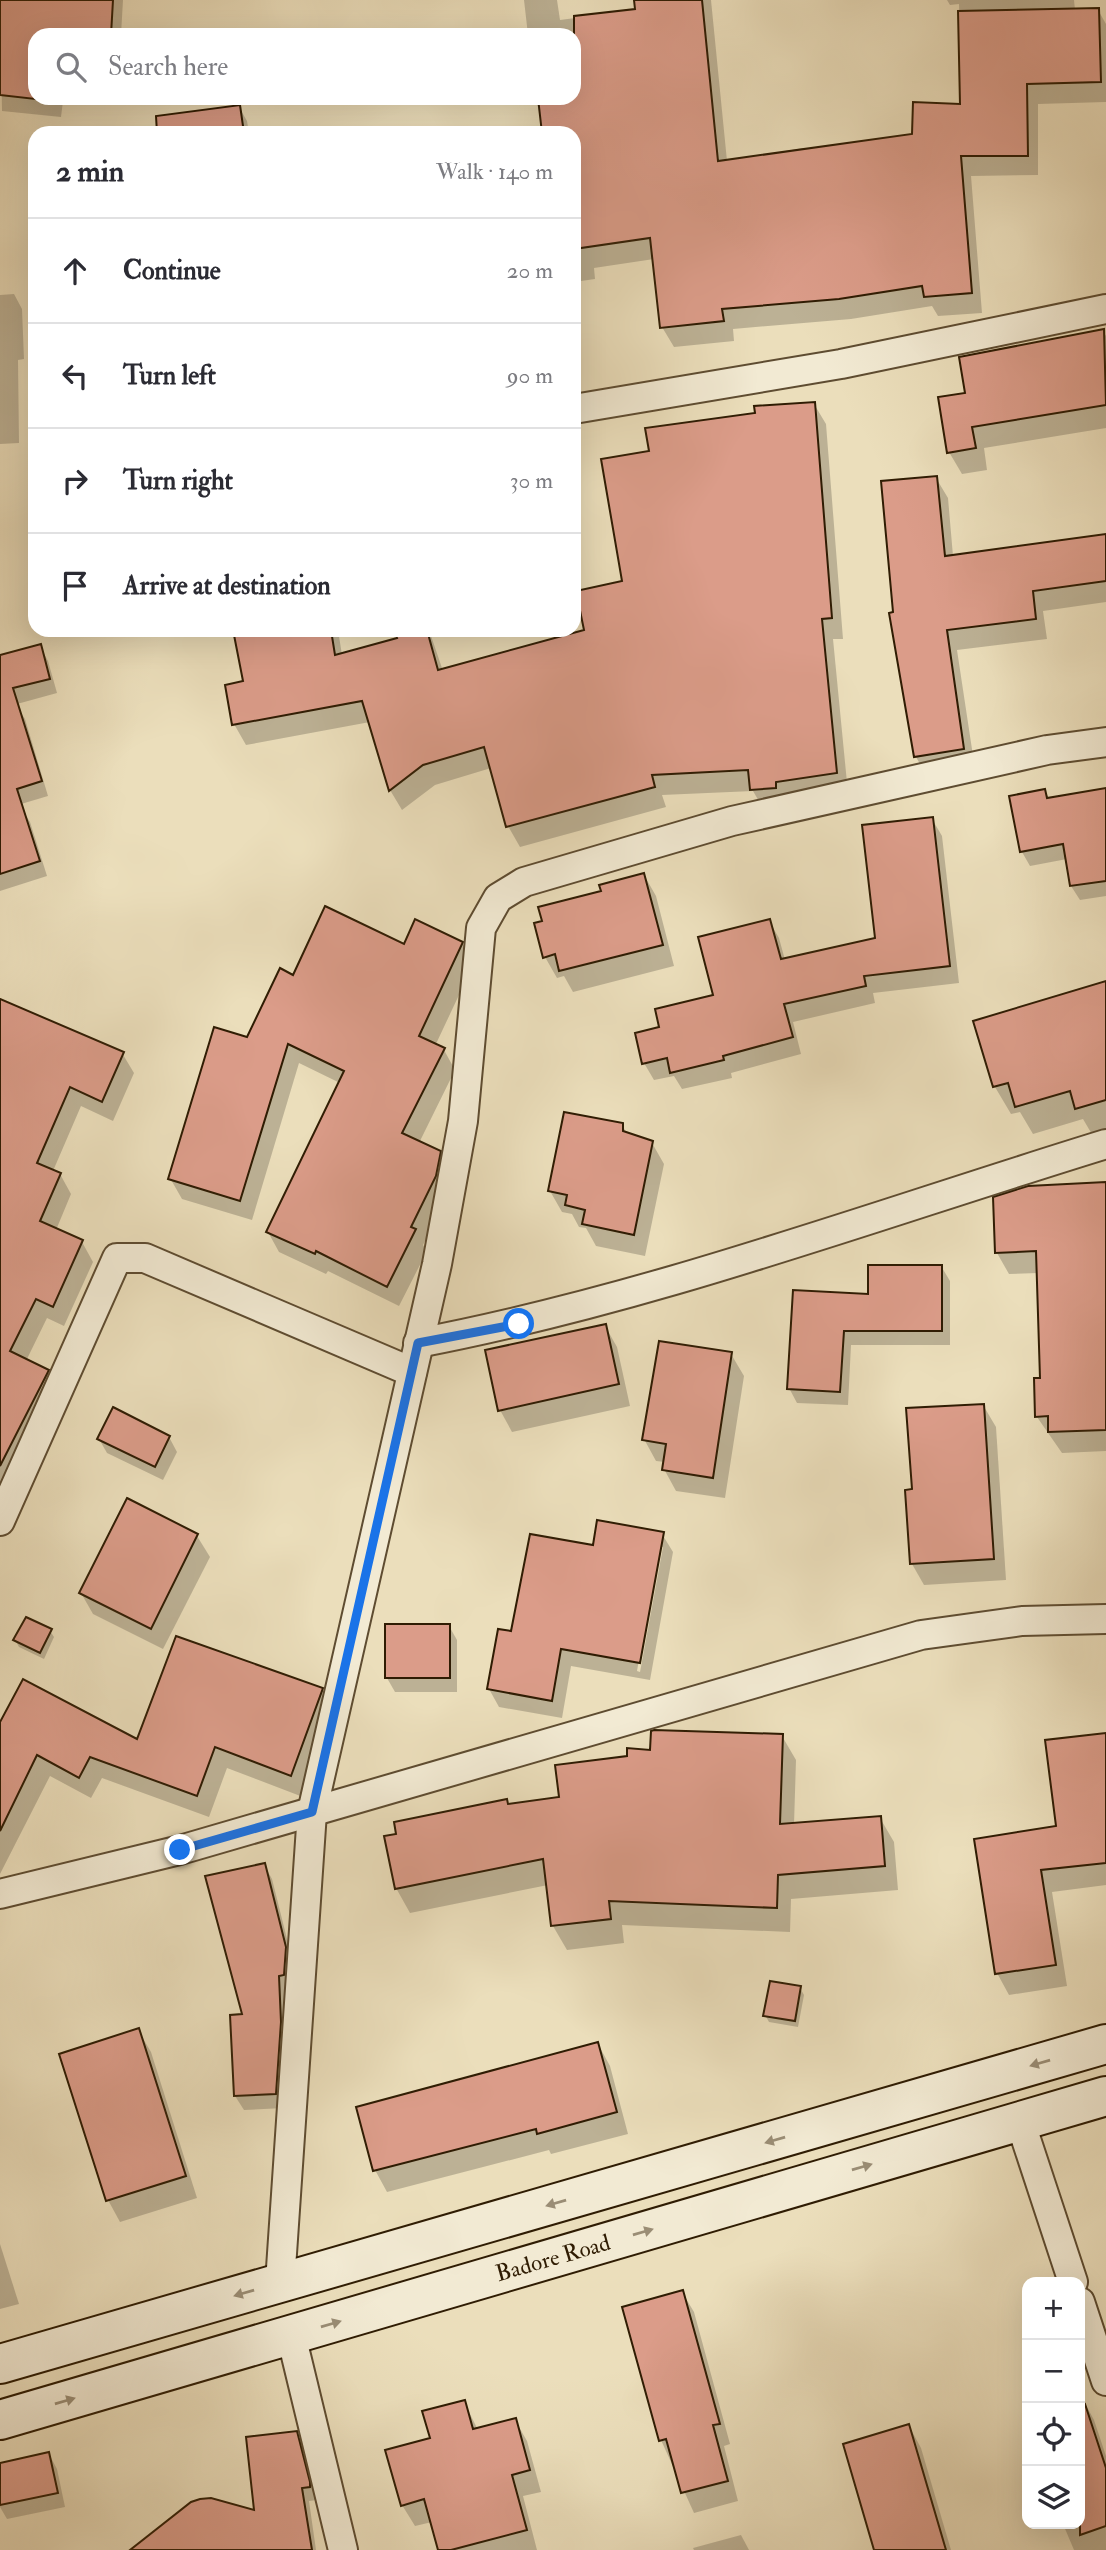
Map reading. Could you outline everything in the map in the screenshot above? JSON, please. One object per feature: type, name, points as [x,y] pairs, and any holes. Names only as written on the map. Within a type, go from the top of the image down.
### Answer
[{"type":"main road","points":[[13,2416],[7,2362],[1106,2043]]},
{"type":"main road","name":"Badore Road","points":[[13,2416],[1106,2096]]},
{"type":"street","points":[[581,408],[842,364],[1106,309]]},
{"type":"street","points":[[279,2283],[312,1812],[437,1264],[463,1121],[481,928],[498,898],[524,882],[732,821],[1046,750],[1106,742]]},
{"type":"street","points":[[418,1343],[519,1324],[685,1279],[1106,1144]]},
{"type":"street","points":[[0,1521],[117,1258],[145,1258],[411,1372]]},
{"type":"street","points":[[0,1894],[180,1850],[921,1635],[1022,1621],[1106,1619]]},
{"type":"street","points":[[1020,2120],[1071,2277]]},
{"type":"street","points":[[1085,2317],[1106,2381]]},
{"type":"street","points":[[291,2335],[343,2550]]},
{"type":"building","points":[[0,0],[113,0],[111,28],[28,28],[28,98],[0,95]]},
{"type":"building","points":[[634,0],[702,0],[718,161],[912,134],[913,102],[960,104],[958,11],[1099,8],[1101,82],[1027,84],[1028,156],[961,156],[972,293],[924,297],[922,286],[839,299],[722,309],[724,321],[660,328],[650,238],[581,248],[581,126],[541,126],[539,105],[581,105],[581,28],[574,28],[574,16],[635,9]]},
{"type":"building","points":[[240,105],[243,126],[157,126],[156,116]]},
{"type":"building","points":[[1104,329],[1106,405],[972,427],[976,448],[947,453],[938,397],[965,393],[959,357]]},
{"type":"building","points":[[815,402],[832,618],[822,619],[837,773],[776,782],[776,788],[750,790],[748,770],[652,775],[655,787],[506,827],[484,747],[423,765],[389,791],[362,701],[232,725],[225,685],[243,681],[234,637],[332,637],[335,655],[397,637],[429,637],[438,670],[558,637],[581,637],[581,631],[584,630],[581,590],[622,581],[601,459],[649,451],[645,428],[755,413],[754,406]]},
{"type":"building","points":[[937,476],[945,556],[1106,534],[1106,581],[1033,591],[1036,619],[947,630],[964,749],[914,757],[889,613],[893,612],[881,481]]},
{"type":"building","points":[[41,644],[50,679],[13,688],[42,781],[17,789],[40,861],[0,874],[0,655]]},
{"type":"building","points":[[1106,788],[1106,881],[1070,886],[1063,844],[1020,852],[1009,796],[1045,789],[1047,798]]},
{"type":"building","points":[[933,817],[950,966],[864,976],[866,986],[784,1004],[793,1037],[723,1056],[724,1060],[670,1073],[667,1058],[642,1064],[635,1033],[659,1027],[655,1009],[713,995],[698,937],[770,919],[781,959],[875,938],[862,825]]},
{"type":"building","points":[[644,873],[663,945],[559,971],[555,954],[543,958],[534,923],[542,921],[538,907],[601,891],[599,885]]},
{"type":"building","points":[[325,906],[404,944],[415,919],[463,942],[419,1036],[445,1048],[402,1133],[441,1151],[436,1176],[411,1227],[416,1229],[387,1287],[316,1251],[315,1254],[266,1232],[344,1071],[288,1044],[240,1201],[168,1179],[214,1027],[247,1037],[280,968],[293,975]]},
{"type":"building","points":[[1106,981],[1106,1100],[1075,1109],[1070,1091],[1015,1107],[1008,1083],[993,1087],[973,1021]]},
{"type":"building","points":[[0,999],[124,1052],[102,1102],[70,1087],[37,1163],[61,1173],[40,1221],[83,1240],[53,1307],[36,1299],[10,1351],[49,1370],[0,1466]]},
{"type":"building","points":[[564,1112],[623,1123],[623,1131],[653,1141],[634,1235],[582,1224],[585,1210],[565,1205],[567,1195],[548,1191]]},
{"type":"building","points":[[1106,1182],[1106,1430],[1048,1432],[1048,1416],[1035,1417],[1034,1378],[1040,1378],[1036,1251],[995,1253],[993,1197],[1028,1186]]},
{"type":"building","points":[[868,1265],[942,1265],[942,1331],[844,1331],[840,1392],[787,1389],[793,1290],[868,1294]]},
{"type":"building","points":[[606,1324],[619,1384],[498,1411],[485,1350]]},
{"type":"building","points":[[659,1341],[732,1352],[713,1478],[662,1470],[666,1444],[642,1440]]},
{"type":"building","points":[[984,1404],[994,1559],[910,1564],[905,1490],[912,1489],[906,1408]]},
{"type":"building","points":[[113,1407],[170,1436],[155,1467],[97,1439]]},
{"type":"building","points":[[127,1498],[198,1534],[151,1629],[79,1593]]},
{"type":"building","points":[[597,1520],[664,1532],[640,1663],[561,1649],[552,1701],[487,1689],[498,1629],[511,1631],[530,1534],[593,1545]]},
{"type":"building","points":[[26,1617],[52,1629],[40,1653],[13,1640]]},
{"type":"building","points":[[385,1624],[450,1624],[450,1678],[385,1678]]},
{"type":"building","points":[[176,1636],[323,1688],[291,1776],[215,1747],[197,1796],[90,1757],[79,1778],[37,1755],[0,1831],[0,1722],[23,1679],[137,1739]]},
{"type":"building","points":[[651,1731],[783,1734],[780,1824],[881,1816],[885,1866],[778,1875],[777,1908],[609,1901],[611,1919],[551,1926],[543,1859],[395,1889],[384,1836],[396,1834],[394,1822],[507,1799],[508,1804],[559,1797],[555,1765],[627,1756],[627,1748],[650,1750]]},
{"type":"building","points":[[1106,1733],[1106,1863],[1041,1870],[1056,1965],[995,1974],[974,1839],[1056,1826],[1045,1740]]},
{"type":"building","points":[[265,1863],[286,1947],[284,1975],[279,1976],[281,2022],[276,2094],[234,2096],[230,2015],[242,2014],[205,1876]]},
{"type":"building","points":[[770,1981],[801,1986],[795,2021],[763,2016]]},
{"type":"building","points":[[139,2028],[186,2176],[106,2201],[59,2054]]},
{"type":"building","points":[[598,2042],[617,2112],[537,2134],[536,2129],[373,2171],[356,2107]]},
{"type":"building","points":[[683,2290],[720,2424],[713,2425],[728,2481],[681,2493],[666,2439],[659,2441],[622,2307]]},
{"type":"building","points":[[465,2400],[473,2429],[516,2418],[530,2470],[512,2475],[527,2530],[451,2550],[438,2550],[424,2499],[401,2506],[385,2450],[430,2438],[422,2411]]},
{"type":"building","points":[[1085,2404],[1106,2468],[1106,2526],[1080,2535],[1080,2529],[1085,2529]]},
{"type":"building","points":[[909,2424],[946,2550],[874,2550],[843,2444]]},
{"type":"building","points":[[297,2431],[310,2482],[310,2487],[302,2488],[312,2550],[130,2550],[191,2502],[200,2499],[211,2498],[254,2510],[246,2437]]},
{"type":"building","points":[[49,2452],[58,2493],[0,2505],[0,2463]]},
{"type":"route","points":[[180,1850],[312,1812],[418,1343],[519,1324]]}]
